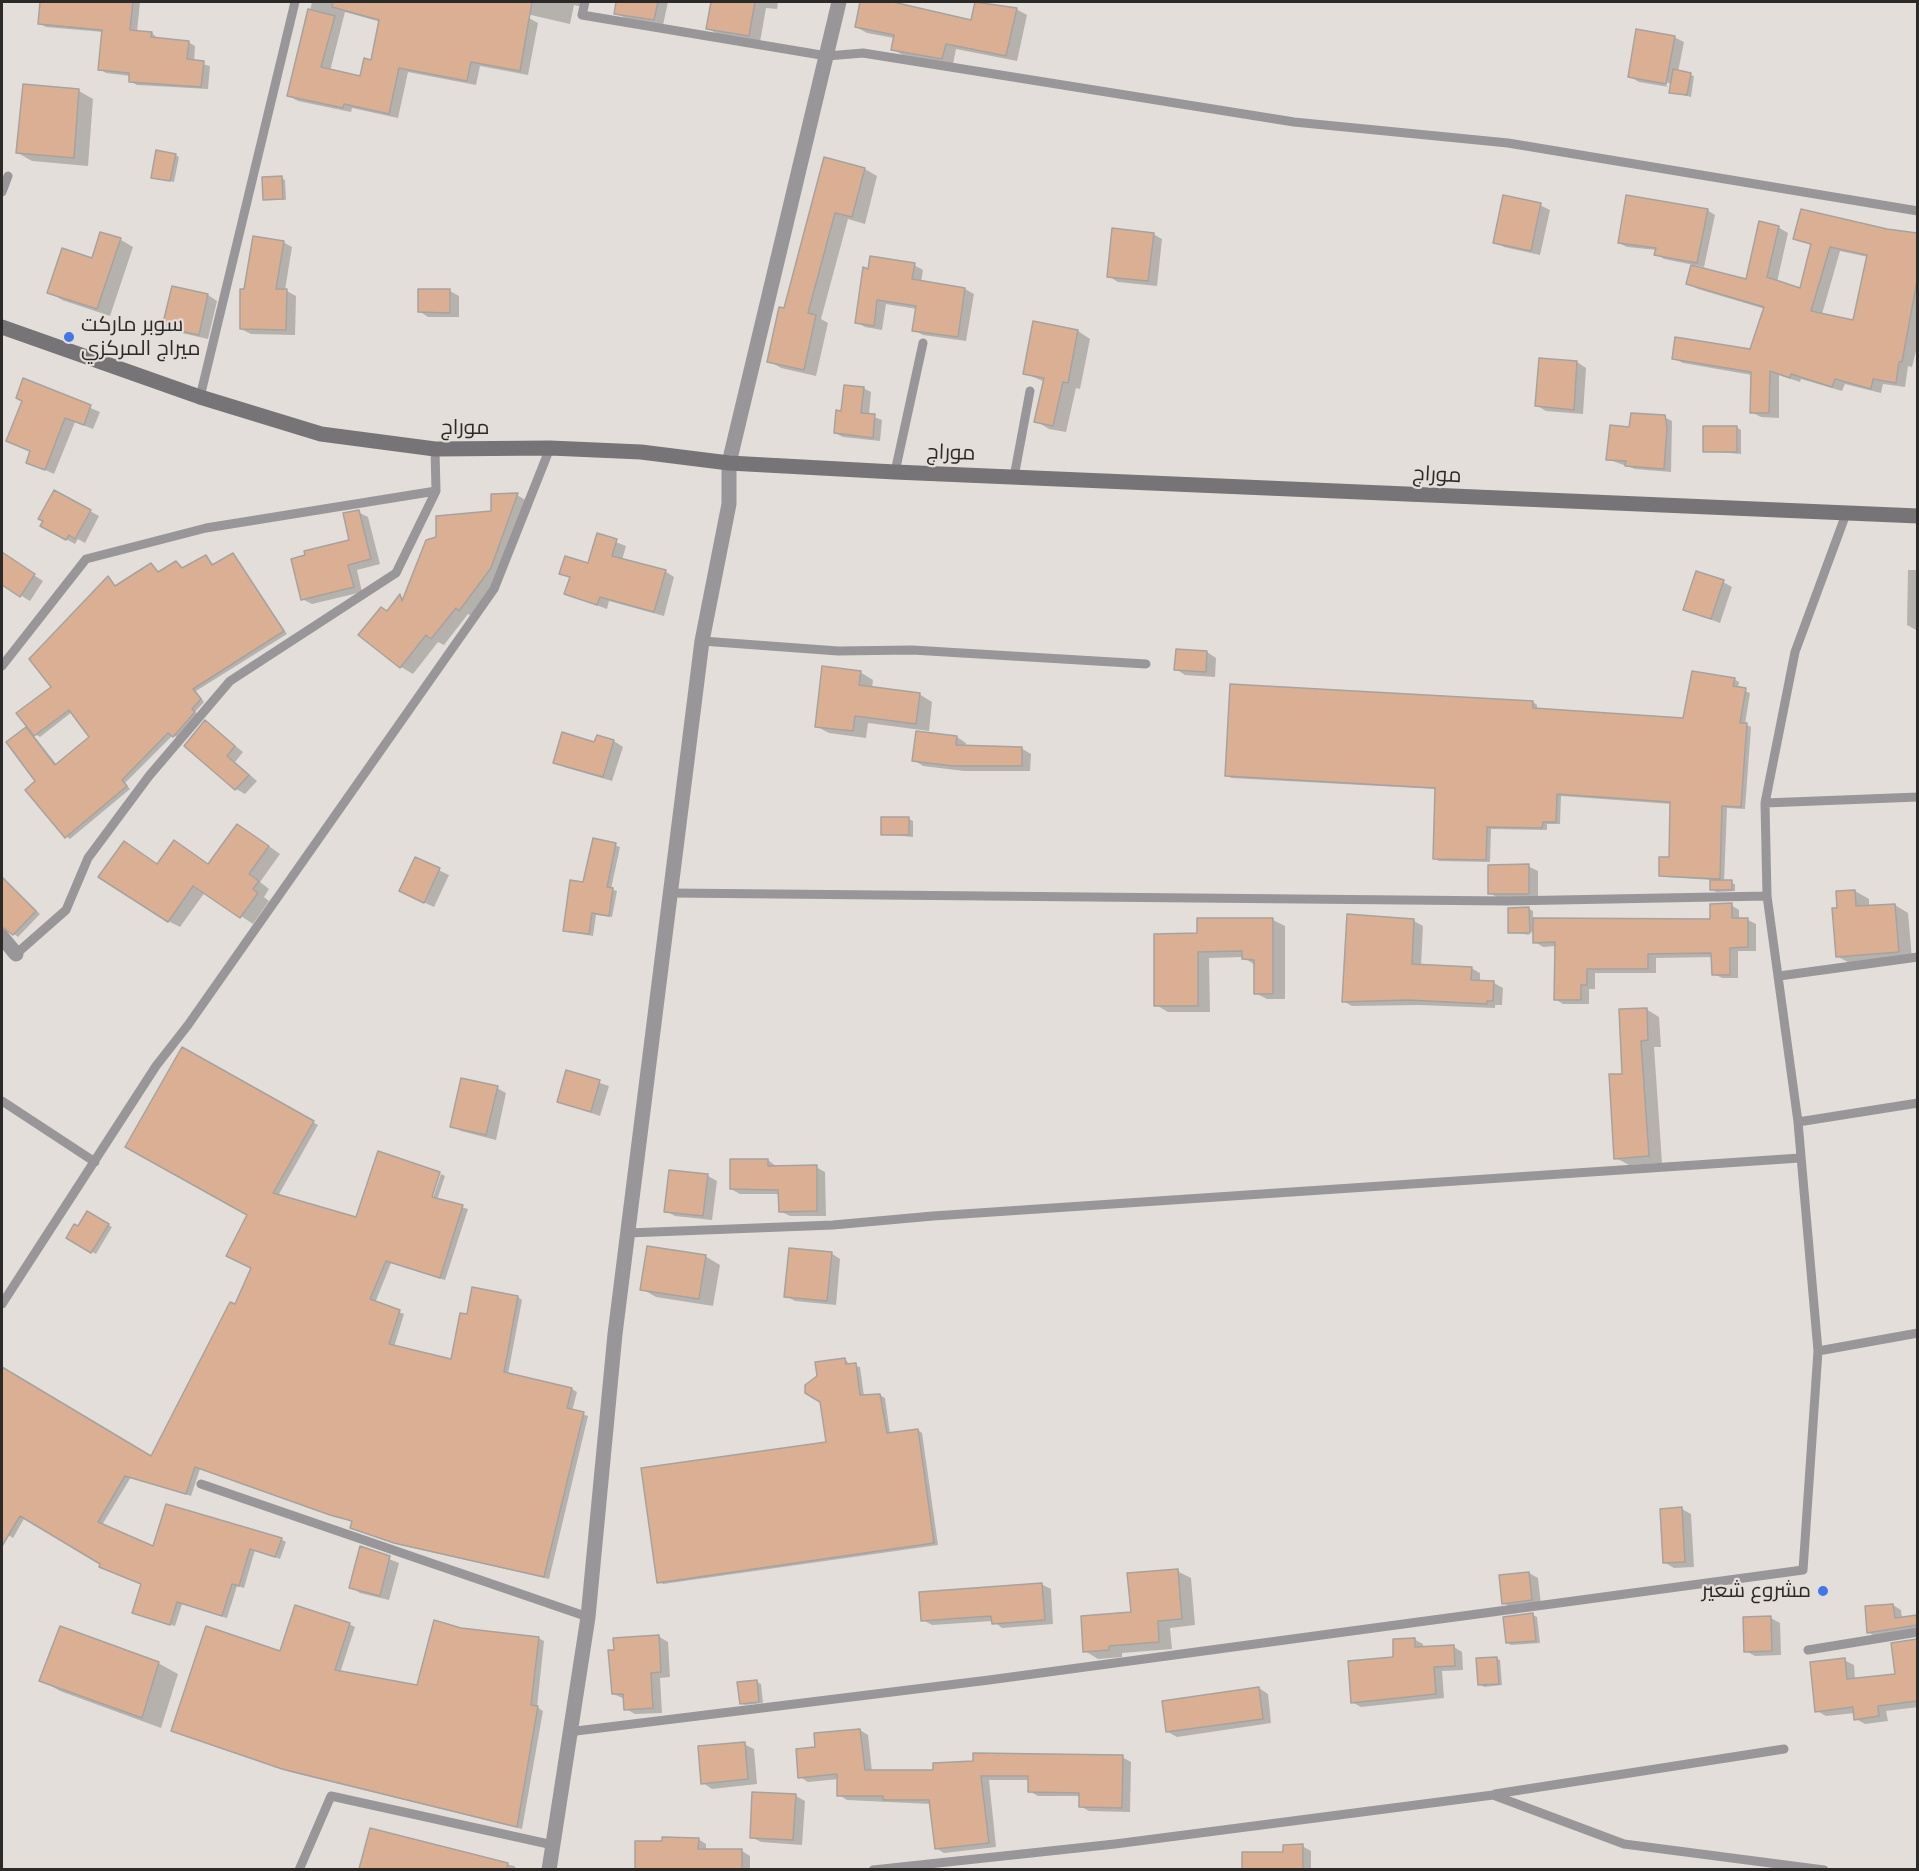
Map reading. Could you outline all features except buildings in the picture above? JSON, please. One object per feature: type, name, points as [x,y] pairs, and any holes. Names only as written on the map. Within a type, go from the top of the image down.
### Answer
[{"type":"main road","name":"موراج","points":[[2,327],[200,397],[321,434],[435,449],[550,448],[641,452],[729,463],[895,472],[1917,516]]},
{"type":"street","points":[[549,1869],[568,1732],[588,1617],[628,1233],[702,641],[729,504],[729,463],[839,2]]},
{"type":"street","points":[[2,937],[16,954]]},
{"type":"lane","points":[[200,397],[295,2]]},
{"type":"lane","points":[[585,2],[582,15],[827,56],[863,53],[1294,122],[1508,143],[1917,211]]},
{"type":"lane","points":[[2,192],[8,177]]},
{"type":"lane","points":[[895,472],[923,343]]},
{"type":"lane","points":[[1014,477],[1030,391]]},
{"type":"lane","points":[[2,1304],[156,1066],[188,1025],[494,589],[550,448]]},
{"type":"lane","points":[[16,954],[66,910],[88,858],[149,776],[230,681],[396,573],[436,491],[435,449]]},
{"type":"lane","points":[[2,666],[86,559],[206,528],[436,491]]},
{"type":"lane","points":[[568,1732],[989,1680],[1803,1570],[1818,1351],[1798,1122],[1767,896],[1765,803],[1795,652],[1846,514]]},
{"type":"lane","points":[[702,641],[838,651],[912,651],[1146,664]]},
{"type":"lane","points":[[1765,803],[1917,797]]},
{"type":"lane","points":[[672,893],[1507,901],[1767,896]]},
{"type":"lane","points":[[1779,976],[1917,957]]},
{"type":"lane","points":[[2,1101],[95,1162]]},
{"type":"lane","points":[[1798,1122],[1917,1103]]},
{"type":"lane","points":[[628,1233],[834,1226],[945,1215],[1800,1158]]},
{"type":"lane","points":[[1818,1351],[1917,1333]]},
{"type":"lane","points":[[201,1484],[588,1617]]},
{"type":"lane","points":[[1808,1650],[1917,1632]]},
{"type":"lane","points":[[873,1869],[1115,1844],[1493,1795],[1784,1749]]},
{"type":"lane","points":[[1493,1795],[1624,1844],[1824,1869]]},
{"type":"lane","points":[[299,1869],[331,1796],[553,1845]]},
{"type":"place","name":"سوبر ماركت ميراج المركزي","points":[[69,337]]},
{"type":"place","name":"مشروع شعير","points":[[1823,1591]]}]
